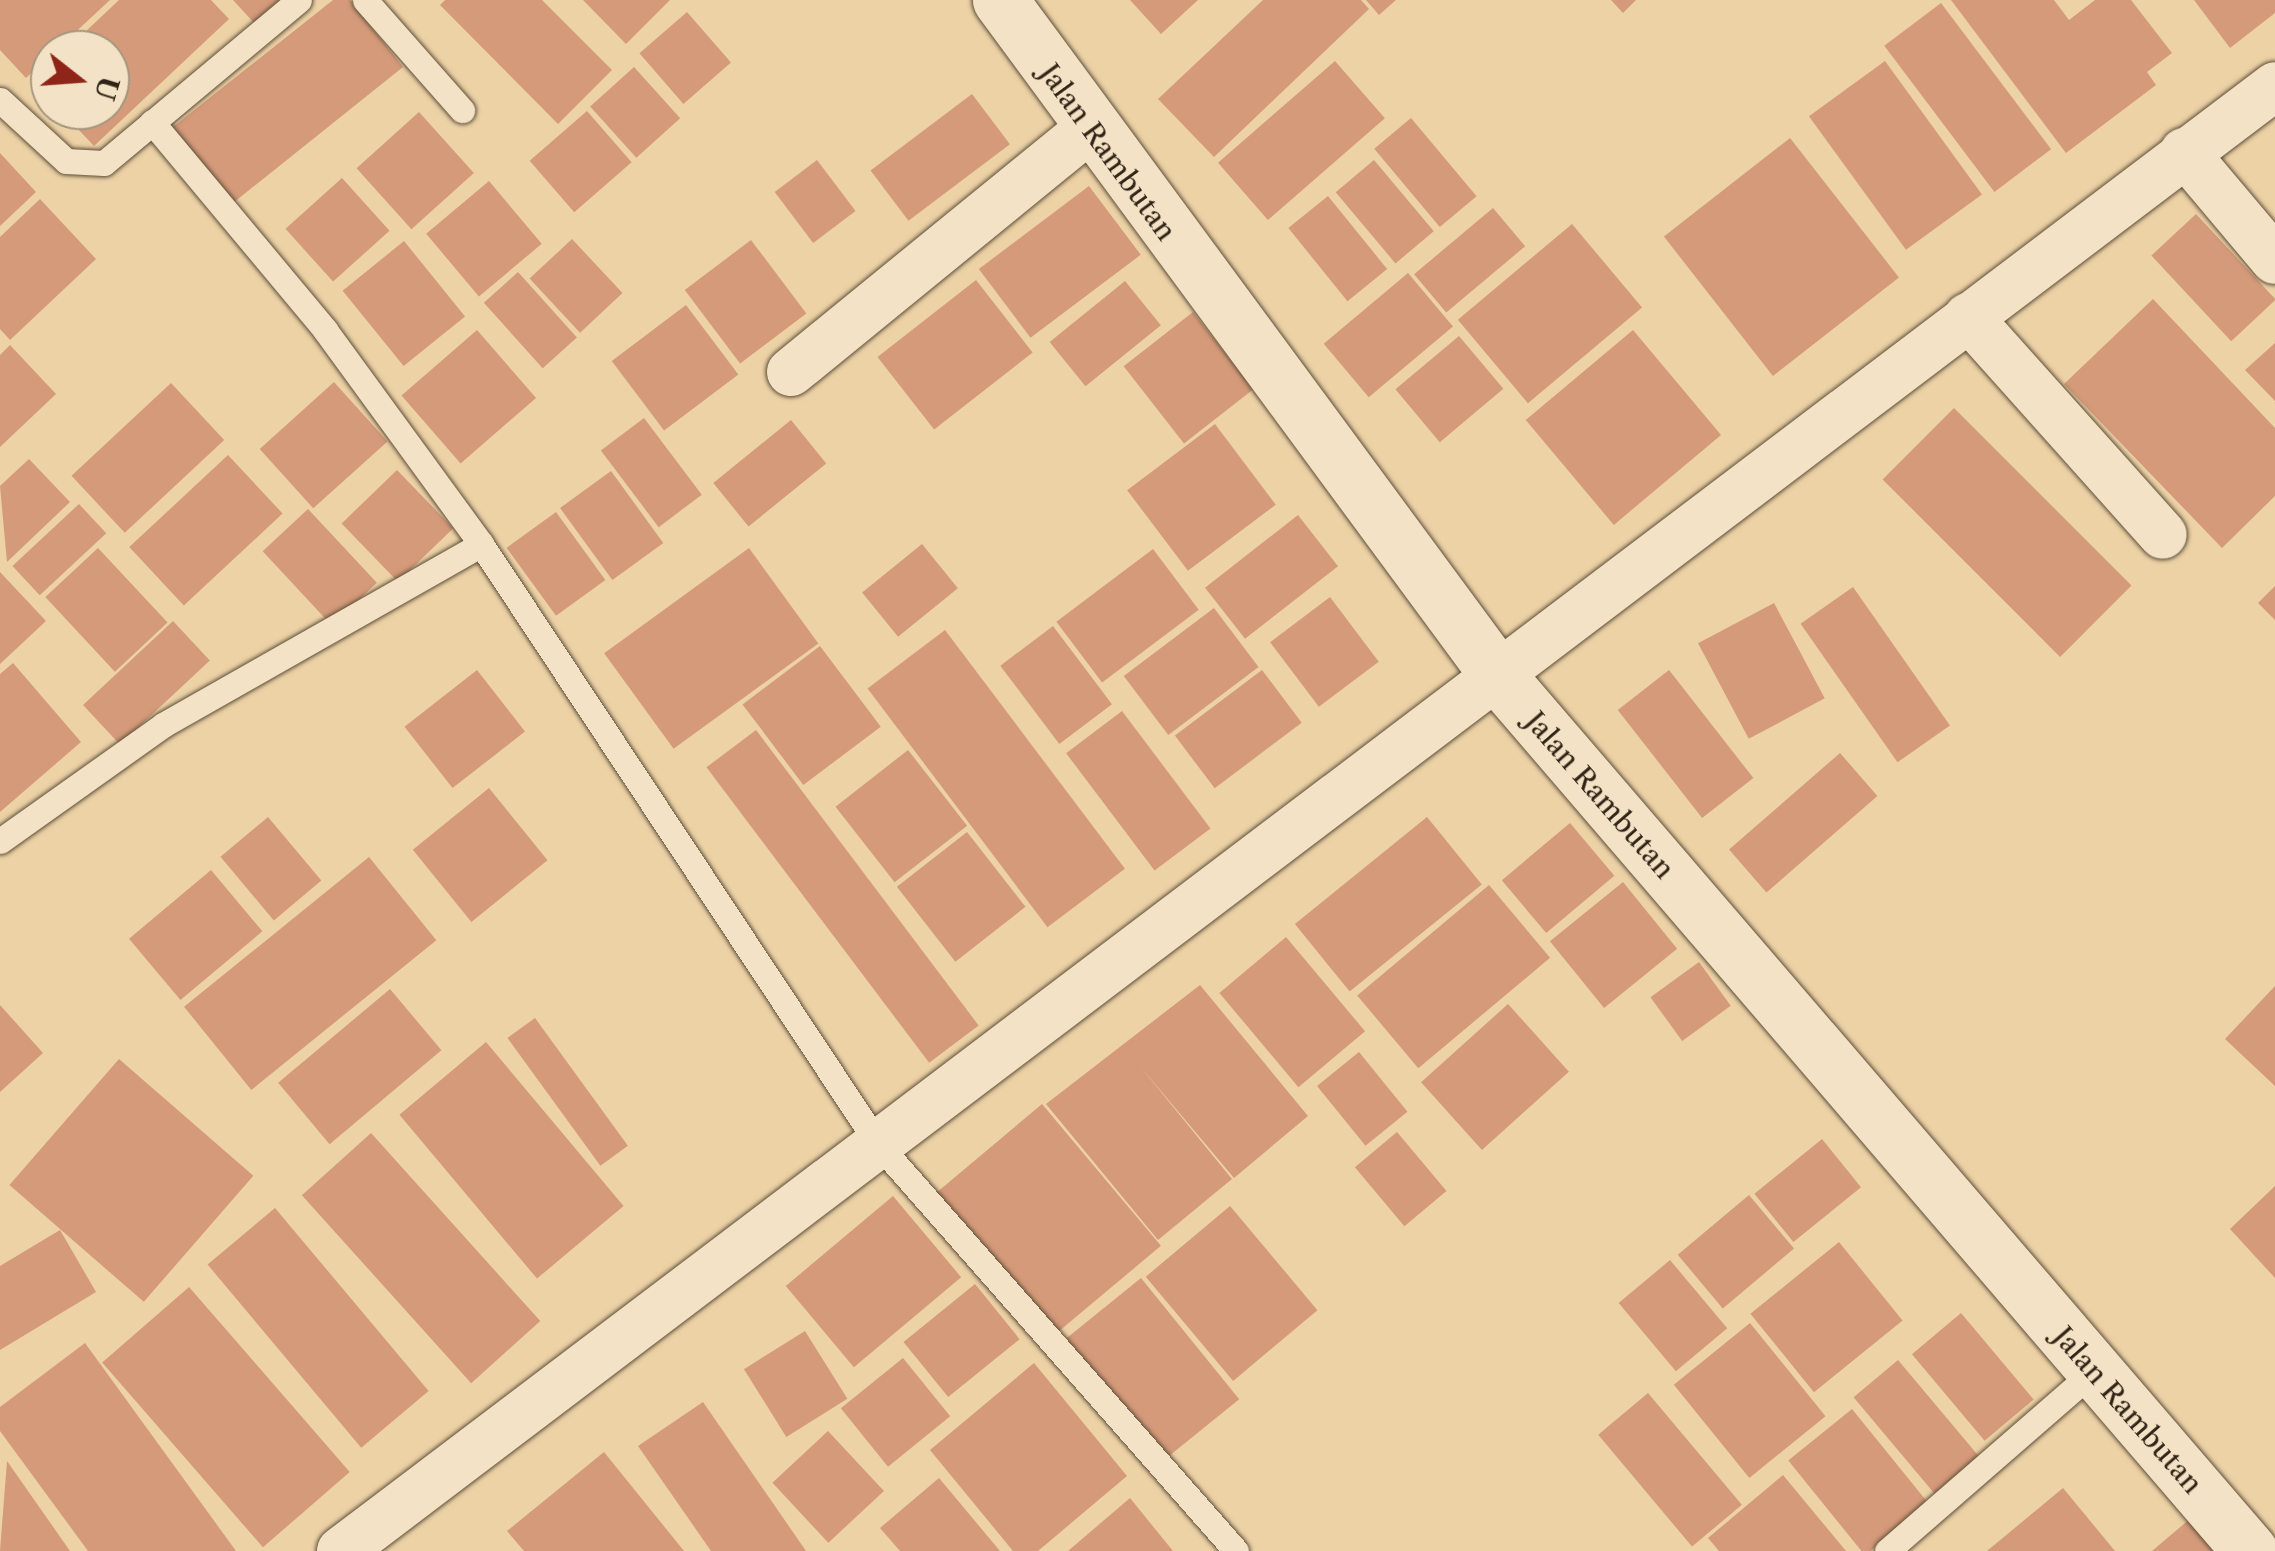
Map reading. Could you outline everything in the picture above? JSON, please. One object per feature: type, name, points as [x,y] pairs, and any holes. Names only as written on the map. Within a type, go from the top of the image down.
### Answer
[{"type":"street","name":"Jalan Rambutan","points":[[1000,0],[1089,129],[1499,676],[2250,1551]]},
{"type":"street","points":[[341,1551],[2275,86]]},
{"type":"street","points":[[791,372],[1089,129]]},
{"type":"street","points":[[2184,152],[2275,260]]},
{"type":"street","points":[[1968,316],[2163,535]]},
{"type":"lane","points":[[0,100],[39,142],[87,167],[152,122],[300,0]]},
{"type":"lane","points":[[365,0],[462,110]]},
{"type":"lane","points":[[152,122],[324,330],[481,544],[878,1144],[1236,1551]]},
{"type":"lane","points":[[0,842],[162,725],[481,544]]},
{"type":"lane","points":[[1887,1551],[2094,1371]]},
{"type":"building","points":[[0,0],[110,0],[78,30],[30,30],[30,74],[26,78],[0,50]]},
{"type":"building","points":[[119,0],[211,0],[229,19],[130,112],[130,30],[87,30]]},
{"type":"building","points":[[233,0],[284,0],[257,26]]},
{"type":"building","points":[[333,0],[350,0],[403,67],[233,203],[173,127]]},
{"type":"building","points":[[445,0],[542,0],[612,70],[558,124],[440,5]]},
{"type":"building","points":[[583,0],[670,0],[626,44]]},
{"type":"building","points":[[1130,0],[1198,0],[1161,34]]},
{"type":"building","points":[[1263,0],[1361,0],[1369,9],[1214,157],[1158,99]]},
{"type":"building","points":[[1366,0],[1396,0],[1379,15]]},
{"type":"building","points":[[1611,0],[1636,0],[1623,13]]},
{"type":"building","points":[[1951,0],[2054,0],[2069,20],[2095,0],[2131,0],[2172,53],[2147,72],[2156,85],[2066,153]]},
{"type":"building","points":[[2194,0],[2275,0],[2275,13],[2230,48]]},
{"type":"building","points":[[1941,3],[2051,149],[1994,192],[1884,46]]},
{"type":"building","points":[[687,12],[731,63],[683,104],[639,53]]},
{"type":"building","points":[[1335,61],[1385,118],[1268,220],[1218,163]]},
{"type":"building","points":[[1885,61],[1982,194],[1906,250],[1809,116]]},
{"type":"building","points":[[634,67],[680,118],[636,158],[590,106]]},
{"type":"building","points":[[972,94],[1010,144],[908,221],[871,170]]},
{"type":"building","points":[[587,111],[632,162],[574,212],[530,161]]},
{"type":"building","points":[[419,112],[474,173],[411,229],[357,168]]},
{"type":"building","points":[[1411,118],[1477,196],[1440,227],[1374,149]]},
{"type":"building","points":[[79,130],[111,130],[94,146]]},
{"type":"building","points":[[1790,138],[1899,277],[1773,376],[1664,237]]},
{"type":"building","points":[[0,153],[36,192],[0,226]]},
{"type":"building","points":[[817,160],[856,211],[813,243],[775,192]]},
{"type":"building","points":[[1374,160],[1434,231],[1395,263],[1336,192]]},
{"type":"building","points":[[342,178],[390,231],[333,282],[286,229]]},
{"type":"building","points":[[489,181],[542,244],[479,297],[426,234]]},
{"type":"building","points":[[1089,186],[1141,255],[1031,338],[979,269]]},
{"type":"building","points":[[1328,196],[1387,269],[1348,301],[1288,228]]},
{"type":"building","points":[[40,199],[96,259],[10,340],[0,329],[0,237]]},
{"type":"building","points":[[1493,208],[1525,246],[1446,313],[1414,274]]},
{"type":"building","points":[[2196,214],[2275,299],[2231,341],[2151,256]]},
{"type":"building","points":[[1572,224],[1642,307],[1528,403],[1458,320]]},
{"type":"building","points":[[572,239],[622,293],[580,333],[530,279]]},
{"type":"building","points":[[751,240],[806,313],[740,363],[685,290]]},
{"type":"building","points":[[404,241],[465,316],[404,366],[343,291]]},
{"type":"building","points":[[518,272],[577,337],[543,368],[484,303]]},
{"type":"building","points":[[1408,273],[1453,327],[1369,397],[1324,344]]},
{"type":"building","points":[[976,280],[1033,352],[934,429],[877,357]]},
{"type":"building","points":[[1125,281],[1161,325],[1085,386],[1050,342]]},
{"type":"building","points":[[2153,299],[2275,428],[2275,496],[2222,548],[2064,384]]},
{"type":"building","points":[[686,305],[738,374],[664,430],[612,361]]},
{"type":"building","points":[[1193,312],[1253,389],[1184,443],[1124,366]]},
{"type":"building","points":[[477,330],[536,398],[461,464],[402,396]]},
{"type":"building","points":[[1633,330],[1721,435],[1614,525],[1526,420]]},
{"type":"building","points":[[1459,336],[1503,389],[1440,442],[1395,389]]},
{"type":"building","points":[[2275,343],[2275,401],[2245,370]]},
{"type":"building","points":[[10,345],[56,394],[0,447],[0,355]]},
{"type":"building","points":[[334,382],[388,441],[313,508],[260,449]]},
{"type":"building","points":[[171,383],[224,440],[125,533],[72,476]]},
{"type":"building","points":[[1954,408],[2131,585],[2060,657],[1883,479]]},
{"type":"building","points":[[644,418],[702,495],[659,527],[601,450]]},
{"type":"building","points":[[791,420],[826,464],[749,526],[713,483]]},
{"type":"building","points":[[1215,424],[1276,505],[1188,571],[1127,490]]},
{"type":"building","points":[[228,455],[283,514],[184,606],[129,547]]},
{"type":"building","points":[[29,459],[70,502],[7,562],[0,486]]},
{"type":"building","points":[[397,470],[453,528],[398,582],[342,523]]},
{"type":"building","points":[[611,471],[663,543],[612,580],[560,508]]},
{"type":"building","points":[[79,504],[106,533],[40,595],[12,566]]},
{"type":"building","points":[[308,509],[377,583],[332,625],[263,551]]},
{"type":"building","points":[[556,512],[605,580],[556,616],[507,548]]},
{"type":"building","points":[[1298,515],[1338,566],[1245,639],[1205,588]]},
{"type":"building","points":[[922,544],[958,588],[898,637],[862,592]]},
{"type":"building","points":[[98,548],[168,623],[115,672],[45,597]]},
{"type":"building","points":[[749,548],[818,643],[674,749],[604,653]]},
{"type":"building","points":[[1153,549],[1199,610],[1102,683],[1056,622]]},
{"type":"building","points":[[0,572],[46,621],[0,664]]},
{"type":"building","points":[[2275,586],[2275,620],[2258,603]]},
{"type":"building","points":[[1853,587],[1950,725],[1898,762],[1801,624]]},
{"type":"building","points":[[1330,597],[1379,662],[1319,707],[1270,642]]},
{"type":"building","points":[[1774,603],[1825,698],[1749,739],[1698,643]]},
{"type":"building","points":[[1214,608],[1259,667],[1168,735],[1124,676]]},
{"type":"building","points":[[173,621],[210,660],[120,744],[83,705]]},
{"type":"building","points":[[1053,626],[1112,704],[1059,744],[1000,666]]},
{"type":"building","points":[[945,630],[1125,869],[1047,927],[868,688]]},
{"type":"building","points":[[820,646],[881,727],[803,785],[743,704]]},
{"type":"building","points":[[13,663],[81,742],[0,812],[0,674]]},
{"type":"building","points":[[477,670],[525,731],[453,788],[405,727]]},
{"type":"building","points":[[1262,670],[1302,723],[1215,788],[1175,736]]},
{"type":"building","points":[[1669,670],[1753,778],[1702,818],[1618,710]]},
{"type":"building","points":[[1122,711],[1210,828],[1155,871],[1066,753]]},
{"type":"building","points":[[756,730],[979,1025],[929,1063],[706,767]]},
{"type":"building","points":[[908,750],[967,826],[895,882],[836,807]]},
{"type":"building","points":[[1840,753],[1877,796],[1766,892],[1729,849]]},
{"type":"building","points":[[489,788],[548,860],[471,922],[413,850]]},
{"type":"building","points":[[268,817],[321,881],[274,920],[221,857]]},
{"type":"building","points":[[1427,817],[1482,885],[1350,992],[1295,924]]},
{"type":"building","points":[[1570,823],[1614,876],[1546,933],[1502,880]]},
{"type":"building","points":[[967,832],[1025,907],[955,962],[897,887]]},
{"type":"building","points":[[369,857],[436,940],[251,1090],[184,1007]]},
{"type":"building","points":[[211,870],[262,931],[180,1000],[129,939]]},
{"type":"building","points":[[1623,882],[1677,949],[1604,1008],[1550,941]]},
{"type":"building","points":[[1489,885],[1550,958],[1418,1068],[1357,996]]},
{"type":"building","points":[[1286,937],[1365,1031],[1298,1087],[1219,993]]},
{"type":"building","points":[[1699,962],[1731,1006],[1682,1041],[1650,997]]},
{"type":"building","points":[[1200,985],[1308,1116],[1234,1178],[1139,1065],[1232,1179],[1158,1240],[1046,1104]]},
{"type":"building","points":[[2275,986],[2275,1086],[2225,1039]]},
{"type":"building","points":[[390,989],[441,1050],[330,1144],[278,1083]]},
{"type":"building","points":[[1508,1004],[1569,1072],[1482,1150],[1421,1082]]},
{"type":"building","points":[[0,1005],[43,1053],[0,1092]]},
{"type":"building","points":[[535,1018],[628,1146],[600,1166],[507,1038]]},
{"type":"building","points":[[486,1042],[624,1206],[537,1279],[399,1115]]},
{"type":"building","points":[[1359,1052],[1407,1112],[1365,1146],[1317,1086]]},
{"type":"building","points":[[119,1059],[253,1176],[144,1302],[9,1185]]},
{"type":"building","points":[[1042,1104],[1161,1246],[1053,1336],[934,1195]]},
{"type":"building","points":[[1397,1132],[1446,1191],[1404,1226],[1355,1167]]},
{"type":"building","points":[[371,1133],[540,1321],[471,1383],[302,1195]]},
{"type":"building","points":[[1822,1139],[1861,1187],[1793,1242],[1754,1194]]},
{"type":"building","points":[[2275,1186],[2275,1278],[2230,1229]]},
{"type":"building","points":[[1749,1195],[1794,1249],[1723,1308],[1678,1255]]},
{"type":"building","points":[[893,1196],[961,1277],[854,1367],[786,1286]]},
{"type":"building","points":[[1230,1206],[1317,1310],[1233,1381],[1146,1277]]},
{"type":"building","points":[[275,1208],[429,1391],[361,1448],[208,1265]]},
{"type":"building","points":[[60,1230],[96,1292],[0,1350],[0,1266]]},
{"type":"building","points":[[1839,1242],[1903,1320],[1814,1392],[1750,1314]]},
{"type":"building","points":[[1670,1260],[1727,1328],[1676,1371],[1619,1303]]},
{"type":"building","points":[[1141,1278],[1239,1399],[1162,1462],[1064,1340]]},
{"type":"building","points":[[975,1284],[1020,1339],[948,1397],[904,1342]]},
{"type":"building","points":[[189,1287],[350,1472],[263,1547],[102,1362]]},
{"type":"building","points":[[1961,1313],[2034,1400],[1985,1441],[1912,1354]]},
{"type":"building","points":[[1750,1323],[1826,1416],[1749,1478],[1674,1385]]},
{"type":"building","points":[[805,1331],[847,1399],[786,1437],[744,1369]]},
{"type":"building","points":[[85,1343],[236,1551],[88,1551],[0,1431],[0,1407]]},
{"type":"building","points":[[903,1358],[950,1416],[888,1467],[841,1408]]},
{"type":"building","points":[[1898,1360],[1981,1459],[1936,1496],[1854,1397]]},
{"type":"building","points":[[1034,1363],[1127,1476],[1038,1551],[1013,1551],[930,1450]]},
{"type":"building","points":[[1648,1393],[1742,1505],[1692,1547],[1598,1435]]},
{"type":"building","points":[[703,1402],[806,1551],[711,1551],[638,1446]]},
{"type":"building","points":[[1852,1409],[1929,1504],[1871,1551],[1861,1551],[1788,1461]]},
{"type":"building","points":[[828,1431],[884,1491],[828,1543],[772,1483]]},
{"type":"building","points":[[604,1452],[684,1551],[524,1551],[507,1531]]},
{"type":"building","points":[[7,1461],[70,1551],[0,1551]]},
{"type":"building","points":[[1783,1475],[1846,1551],[1719,1551],[1708,1538]]},
{"type":"building","points":[[939,1478],[1000,1551],[900,1551],[880,1528]]},
{"type":"building","points":[[2063,1488],[2115,1551],[1987,1551]]},
{"type":"building","points":[[1130,1498],[1173,1551],[1068,1551]]},
{"type":"building","points":[[2191,1518],[2219,1551],[2152,1551]]}]
